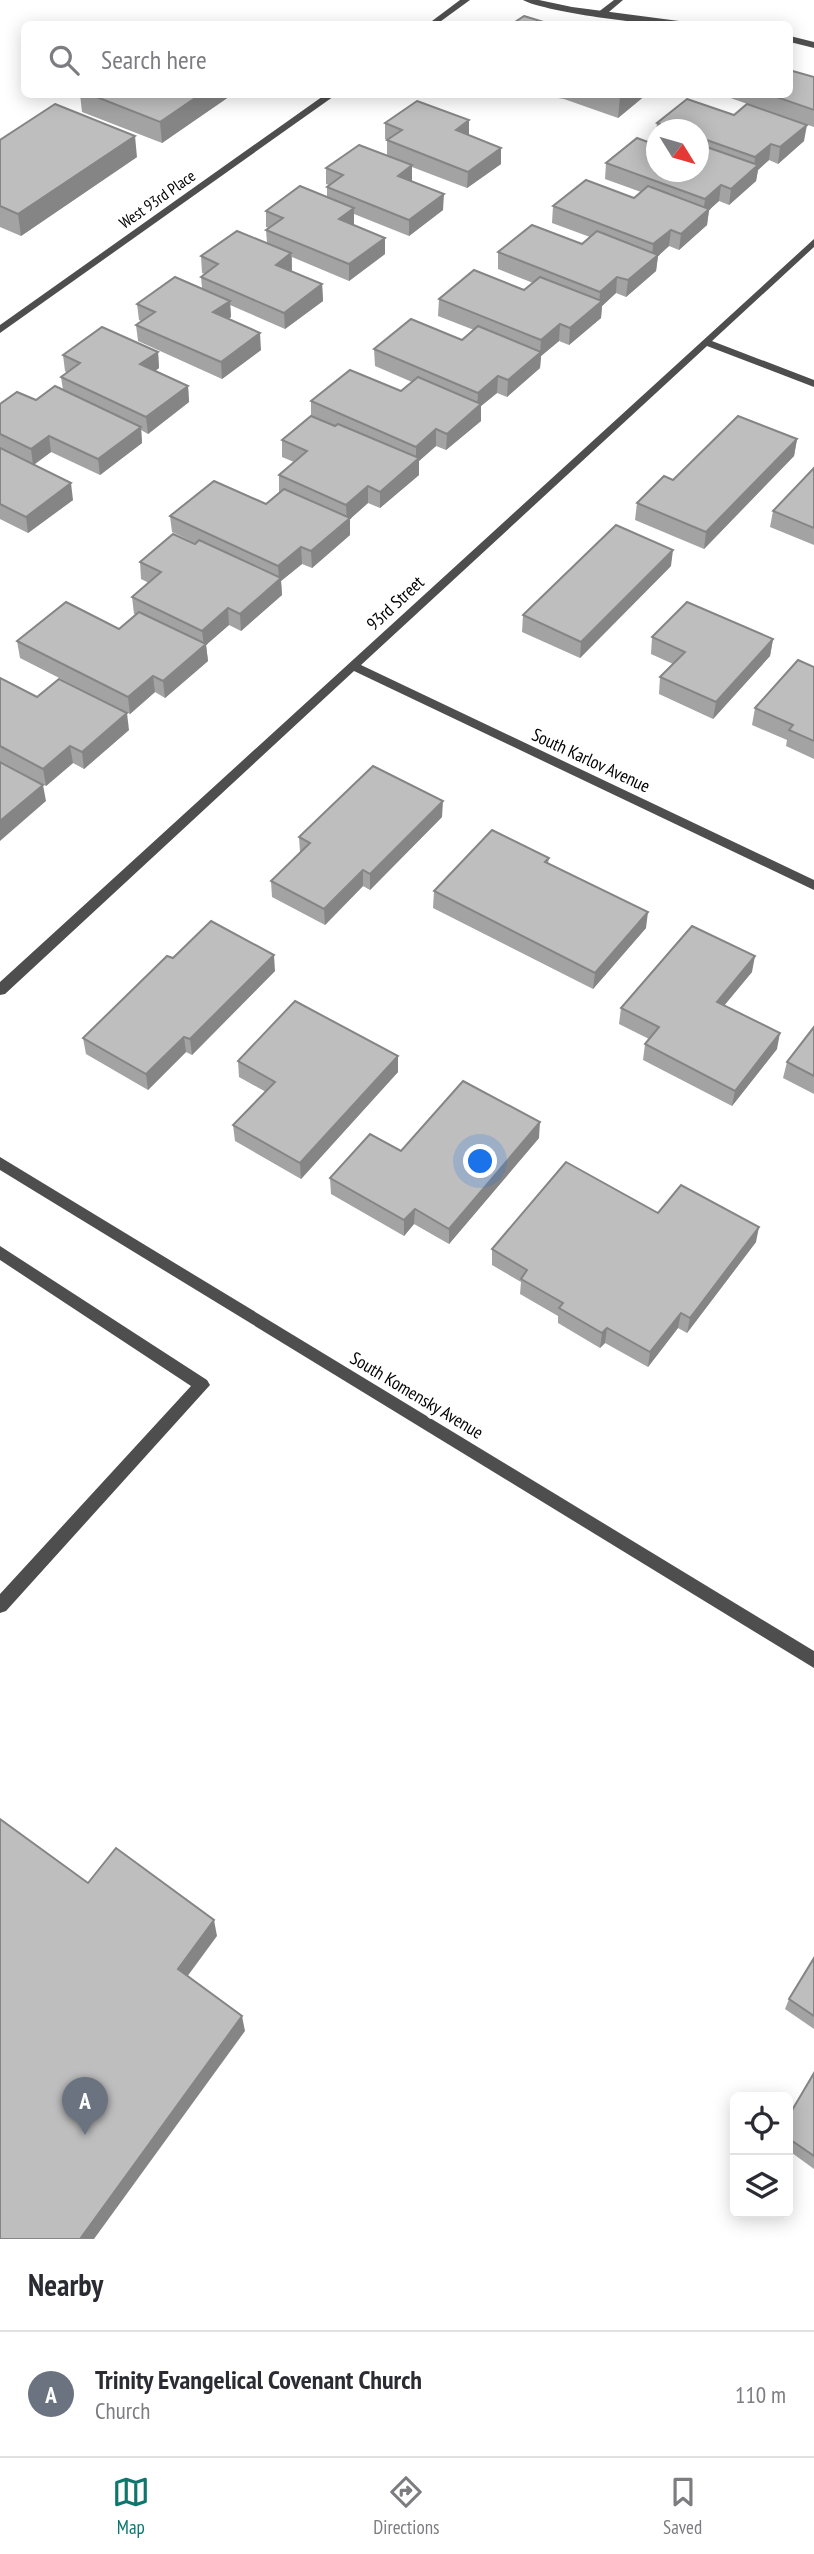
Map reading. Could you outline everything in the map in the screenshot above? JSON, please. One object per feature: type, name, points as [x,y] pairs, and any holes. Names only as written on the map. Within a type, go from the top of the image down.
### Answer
[{"type":"street","points":[[436,21],[466,0]]},
{"type":"street","points":[[527,0],[600,15],[653,21]]},
{"type":"street","points":[[600,15],[619,0]]},
{"type":"street","points":[[793,40],[814,45]]},
{"type":"street","name":"West 93rd Place","points":[[0,330],[327,98]]},
{"type":"street","name":"93rd Street","points":[[0,990],[814,242]]},
{"type":"street","points":[[705,342],[814,384]]},
{"type":"street","name":"South Karlov Avenue","points":[[353,666],[814,885]]},
{"type":"street","name":"South Komensky Avenue","points":[[0,1163],[814,1660]]},
{"type":"street","points":[[0,1252],[202,1385],[0,1606]]},
{"type":"building","points":[[524,16],[540,21],[516,21]]},
{"type":"building","points":[[793,71],[814,77],[814,110],[780,98],[793,98]]},
{"type":"building","points":[[99,98],[195,98],[160,122]]},
{"type":"building","points":[[687,99],[734,115],[747,104],[807,125],[780,147],[771,144],[755,157],[709,141],[709,119],[662,119]]},
{"type":"building","points":[[417,101],[469,120],[456,130],[501,148],[468,172],[387,140],[402,130],[385,123]]},
{"type":"building","points":[[55,104],[135,136],[18,214],[0,206],[0,140]]},
{"type":"building","points":[[637,138],[646,141],[646,178],[606,163]]},
{"type":"building","points":[[359,145],[412,165],[398,176],[444,194],[409,220],[327,187],[343,175],[326,168]]},
{"type":"building","points":[[709,148],[758,165],[731,189],[721,185],[705,199],[658,182],[709,182]]},
{"type":"building","points":[[586,180],[634,198],[648,186],[709,209],[681,234],[671,230],[653,244],[553,206]]},
{"type":"building","points":[[300,186],[354,208],[339,219],[385,238],[349,264],[266,230],[283,218],[266,211]]},
{"type":"building","points":[[532,225],[582,244],[597,231],[658,255],[628,280],[617,277],[600,292],[498,252]]},
{"type":"building","points":[[237,231],[291,253],[276,265],[322,284],[284,313],[201,277],[218,264],[201,256]]},
{"type":"building","points":[[474,270],[524,290],[540,277],[602,301],[570,328],[560,324],[541,340],[439,299]]},
{"type":"building","points":[[175,277],[230,301],[213,312],[260,333],[221,362],[136,325],[155,312],[137,304]]},
{"type":"building","points":[[411,319],[462,340],[478,326],[541,352],[508,380],[498,376],[478,393],[374,349]]},
{"type":"building","points":[[102,327],[158,352],[140,364],[188,386],[146,417],[61,377],[80,363],[63,355]]},
{"type":"building","points":[[350,370],[401,391],[418,377],[481,404],[447,434],[436,429],[416,447],[311,401]]},
{"type":"building","points":[[55,386],[141,427],[98,459],[49,436],[31,449],[0,434],[0,404],[17,392],[36,400]]},
{"type":"building","points":[[311,416],[335,426],[338,424],[419,458],[380,492],[368,486],[346,505],[279,475],[307,451],[282,440]]},
{"type":"building","points":[[738,416],[797,439],[706,532],[637,503],[664,476],[673,480]]},
{"type":"building","points":[[0,448],[71,483],[26,517],[0,504]]},
{"type":"building","points":[[814,468],[814,528],[773,511]]},
{"type":"building","points":[[214,481],[266,504],[284,489],[350,518],[311,551],[301,547],[278,566],[170,516]]},
{"type":"building","points":[[616,525],[673,550],[581,642],[523,615]]},
{"type":"building","points":[[173,534],[195,544],[199,540],[281,578],[240,614],[228,608],[202,631],[132,597],[161,572],[140,562]]},
{"type":"building","points":[[66,602],[119,629],[139,612],[206,644],[163,681],[153,676],[128,697],[17,641]]},
{"type":"building","points":[[687,602],[773,639],[716,702],[660,677],[685,652],[652,637]]},
{"type":"building","points":[[798,660],[814,667],[814,741],[789,730],[793,725],[755,708]]},
{"type":"building","points":[[0,678],[37,697],[59,679],[127,713],[82,752],[70,746],[43,769],[0,746]]},
{"type":"building","points":[[0,762],[43,785],[0,821]]},
{"type":"building","points":[[373,766],[443,801],[370,874],[363,870],[324,909],[271,881],[310,843],[299,837]]},
{"type":"building","points":[[492,830],[549,858],[545,862],[648,912],[595,973],[434,891]]},
{"type":"building","points":[[211,921],[274,955],[190,1039],[184,1037],[146,1074],[83,1038],[167,956],[173,958]]},
{"type":"building","points":[[692,926],[755,956],[717,1002],[780,1033],[735,1091],[645,1044],[659,1027],[621,1008]]},
{"type":"building","points":[[295,1001],[398,1056],[300,1163],[233,1125],[275,1082],[238,1061]]},
{"type":"building","points":[[814,1027],[814,1076],[787,1062]]},
{"type":"building","points":[[463,1081],[540,1122],[449,1229],[415,1209],[404,1220],[330,1178],[370,1134],[401,1151]]},
{"type":"building","points":[[566,1162],[658,1213],[681,1185],[759,1227],[690,1318],[681,1313],[650,1352],[607,1328],[602,1333],[559,1308],[563,1303],[521,1279],[527,1270],[492,1249]]},
{"type":"building","points":[[0,1819],[88,1883],[116,1848],[214,1920],[178,1969],[242,2016],[80,2239],[0,2239]]},
{"type":"building","points":[[814,1958],[814,2016],[789,1999]]},
{"type":"building","points":[[814,2073],[814,2156],[793,2141],[793,2109]]},
{"type":"place","name":"Trinity Evangelical Covenant Church","points":[[85,2135]]}]
